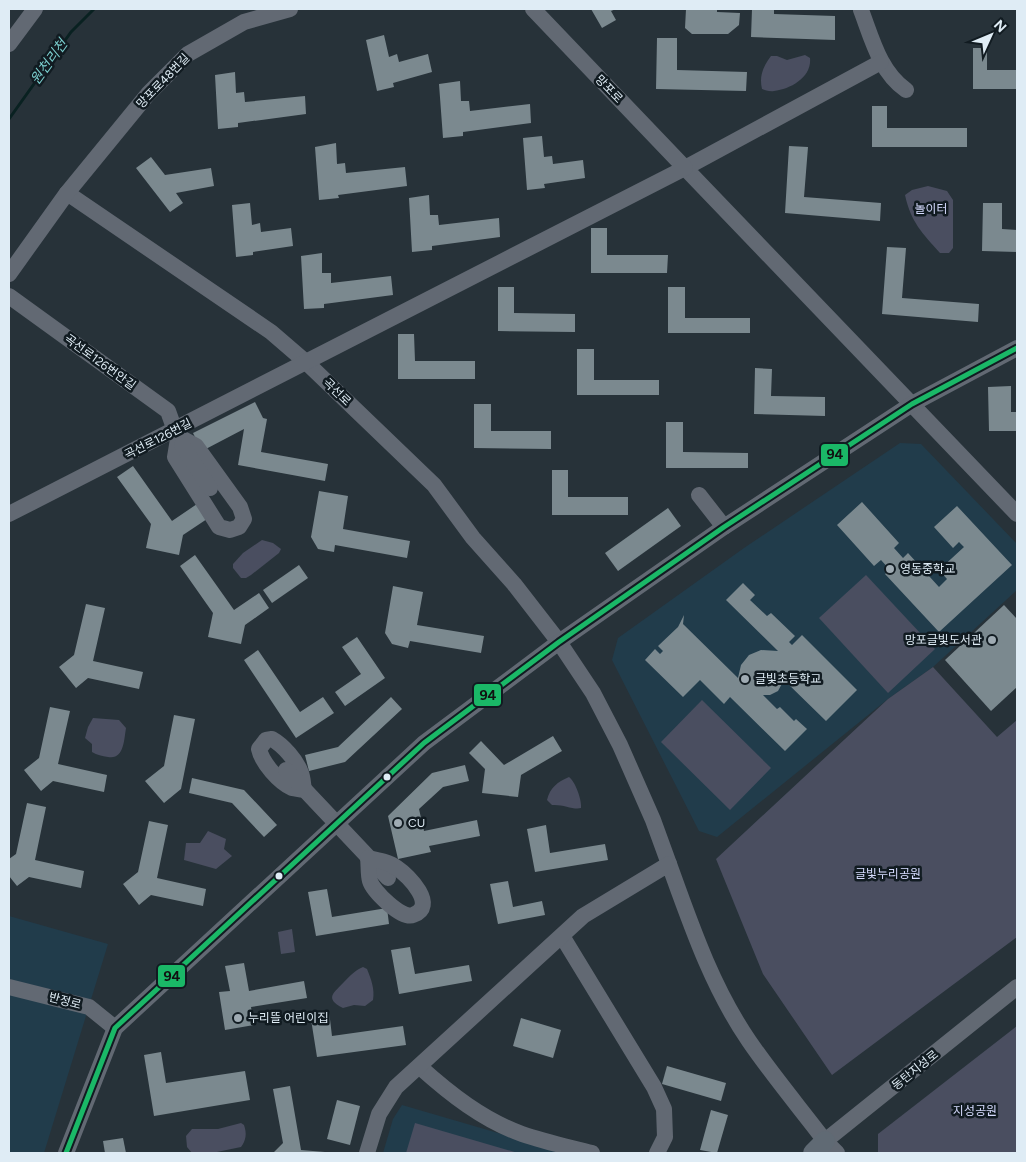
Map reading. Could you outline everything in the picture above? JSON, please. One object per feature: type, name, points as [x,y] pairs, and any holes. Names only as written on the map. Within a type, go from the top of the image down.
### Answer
[{"type":"street","points":[[9,44],[35,9]]},
{"type":"street","name":"망포로48번길","points":[[67,193],[148,94],[188,54],[244,22],[290,9]]},
{"type":"street","name":"망포로","points":[[533,9],[1017,514]]},
{"type":"street","points":[[861,10],[881,62],[894,82],[906,90]]},
{"type":"street","name":"곡선로126번길","points":[[9,514],[175,433],[685,168],[881,62]]},
{"type":"street","points":[[9,274],[67,193]]},
{"type":"street","name":"곡선로","points":[[67,193],[271,332],[307,363],[434,485],[473,538],[514,584],[559,642],[593,693],[620,746],[653,820],[698,945],[718,988],[749,1040],[825,1149]]},
{"type":"street","name":"곡선로126번안길","points":[[9,296],[168,411],[175,433],[210,488]]},
{"type":"street","points":[[66,1153],[115,1028],[424,743],[559,642],[724,527],[912,404],[1017,348]]},
{"type":"street","points":[[175,433],[196,446],[240,507],[244,519],[239,527],[230,530],[219,527],[175,457],[175,433]]},
{"type":"street","points":[[700,495],[724,527]]},
{"type":"street","points":[[286,770],[388,878]]},
{"type":"street","points":[[367,1153],[379,1114],[396,1087],[583,916],[669,864]]},
{"type":"street","points":[[562,936],[654,1087],[664,1109],[665,1138],[657,1153]]},
{"type":"street","name":"반정로","points":[[9,987],[89,1007],[115,1028]]},
{"type":"street","name":"동탄지성로","points":[[825,1149],[1017,988]]},
{"type":"street","points":[[420,1067],[445,1090],[483,1116],[521,1134],[592,1153]]},
{"type":"shaded area","points":[[900,443],[921,444],[1017,544],[1017,590],[933,667],[888,699],[717,837],[699,831],[612,660],[618,638],[744,548]]},
{"type":"shaded area","points":[[9,916],[108,944],[44,1153],[9,1153]]},
{"type":"shaded area","points":[[402,1105],[566,1153],[383,1153],[393,1119]]},
{"type":"green space","points":[[805,55],[810,58],[810,65],[808,71],[799,81],[781,90],[771,91],[762,89],[762,72],[771,56],[787,60]]},
{"type":"green space","name":"놀이터","points":[[928,186],[947,191],[953,200],[953,248],[949,253],[940,253],[928,239],[918,227],[907,204],[905,195],[912,190]]},
{"type":"green space","points":[[262,540],[273,543],[281,549],[279,553],[251,575],[241,578],[233,568],[233,564],[243,553]]},
{"type":"green space","points":[[866,575],[935,649],[888,693],[819,618]]},
{"type":"green space","name":"글빛누리공원","points":[[933,667],[997,737],[1017,720],[1017,937],[832,1075],[763,974],[716,859],[888,699]]},
{"type":"green space","points":[[702,700],[771,768],[730,810],[661,742]]},
{"type":"green space","points":[[93,718],[119,720],[126,728],[124,743],[117,755],[108,757],[92,752],[92,744],[85,738]]},
{"type":"green space","points":[[569,777],[574,782],[578,791],[581,808],[552,805],[547,800],[555,786]]},
{"type":"green space","points":[[208,831],[226,839],[224,849],[232,856],[216,869],[184,860],[186,843],[200,843]]},
{"type":"green space","points":[[292,929],[295,952],[281,954],[278,932]]},
{"type":"green space","points":[[363,967],[367,969],[371,980],[373,1000],[365,1006],[354,1005],[343,1008],[333,1001],[333,995],[351,975]]},
{"type":"green space","name":"지성공원","points":[[1017,1026],[1017,1153],[878,1153],[878,1134]]},
{"type":"green space","points":[[241,1123],[244,1125],[246,1134],[241,1147],[212,1153],[192,1153],[187,1147],[186,1136],[192,1129],[218,1129]]},
{"type":"green space","points":[[415,1123],[518,1153],[406,1153]]},
{"type":"building","points":[[591,9],[616,9],[611,11],[616,20],[602,28]]},
{"type":"building","points":[[686,9],[717,9],[717,12],[740,13],[739,25],[728,34],[692,34],[685,28]]},
{"type":"building","points":[[752,9],[774,9],[774,14],[835,16],[835,40],[751,37]]},
{"type":"building","points":[[384,35],[389,57],[397,54],[399,62],[428,54],[432,72],[393,83],[394,87],[377,91],[366,40]]},
{"type":"building","points":[[657,38],[677,38],[677,70],[747,72],[746,91],[656,89]]},
{"type":"building","points":[[973,48],[987,48],[987,70],[1017,70],[1017,89],[973,89]]},
{"type":"building","points":[[235,72],[236,93],[244,92],[245,102],[305,96],[306,114],[238,123],[238,127],[218,129],[215,75]]},
{"type":"building","points":[[460,81],[461,101],[469,101],[470,111],[530,104],[531,123],[463,132],[463,136],[443,138],[439,84]]},
{"type":"building","points":[[872,106],[887,106],[887,128],[967,128],[967,147],[872,147]]},
{"type":"building","points":[[542,136],[544,157],[552,156],[553,164],[583,160],[585,178],[544,184],[545,188],[527,190],[523,138]]},
{"type":"building","points":[[336,143],[337,164],[345,163],[346,173],[405,167],[407,186],[338,195],[339,198],[319,200],[315,147]]},
{"type":"building","points":[[789,146],[808,147],[804,197],[881,203],[880,221],[785,213]]},
{"type":"building","points":[[151,157],[165,175],[211,168],[214,186],[176,193],[183,203],[170,212],[136,168]]},
{"type":"building","points":[[429,195],[430,215],[438,215],[439,225],[499,218],[500,237],[432,246],[432,250],[412,252],[409,198]]},
{"type":"building","points":[[250,203],[252,225],[260,223],[261,232],[291,228],[293,246],[253,252],[253,255],[236,257],[232,205]]},
{"type":"building","points":[[983,203],[1002,203],[1002,229],[1017,230],[1017,252],[982,251]]},
{"type":"building","points":[[591,228],[607,228],[607,255],[668,255],[667,273],[591,273]]},
{"type":"building","points":[[887,247],[906,248],[902,298],[979,304],[978,322],[882,314]]},
{"type":"building","points":[[322,253],[322,273],[331,273],[331,283],[391,276],[393,295],[324,304],[324,308],[304,309],[301,256]]},
{"type":"building","points":[[498,287],[514,287],[514,313],[575,314],[575,332],[498,331]]},
{"type":"building","points":[[668,287],[685,287],[685,318],[750,318],[750,333],[668,333]]},
{"type":"building","points":[[398,334],[414,334],[415,361],[475,361],[475,379],[398,379]]},
{"type":"building","points":[[577,349],[594,349],[594,380],[659,380],[659,395],[577,395]]},
{"type":"building","points":[[755,368],[772,369],[771,396],[825,397],[825,416],[754,414]]},
{"type":"building","points":[[1011,386],[1011,412],[1017,412],[1017,431],[989,431],[988,387]]},
{"type":"building","points":[[255,402],[263,418],[267,419],[261,452],[328,464],[325,481],[238,465],[244,429],[202,451],[193,433]]},
{"type":"building","points":[[474,404],[491,404],[491,431],[551,431],[551,449],[474,448]]},
{"type":"building","points":[[666,422],[683,422],[683,452],[748,453],[748,468],[666,468]]},
{"type":"building","points":[[133,466],[172,521],[197,504],[207,519],[183,535],[179,555],[146,548],[151,524],[117,477]]},
{"type":"building","points":[[552,470],[568,470],[568,497],[628,497],[628,515],[552,515]]},
{"type":"building","points":[[319,491],[348,496],[343,529],[410,541],[407,558],[335,545],[334,552],[318,549],[311,537]]},
{"type":"building","points":[[862,502],[899,543],[894,548],[903,558],[908,553],[939,587],[947,579],[939,570],[964,547],[959,542],[953,548],[934,527],[957,506],[1012,565],[939,632],[885,574],[890,570],[881,560],[874,566],[837,525]]},
{"type":"building","points":[[668,508],[681,526],[618,571],[605,553]]},
{"type":"building","points":[[195,555],[234,610],[259,593],[269,608],[245,625],[241,644],[208,637],[213,613],[180,566]]},
{"type":"building","points":[[299,565],[308,578],[272,603],[263,590]]},
{"type":"building","points":[[743,583],[755,595],[750,600],[767,616],[771,613],[795,636],[789,642],[792,645],[802,635],[857,690],[826,721],[784,680],[778,691],[770,695],[763,695],[777,709],[780,707],[794,721],[796,719],[807,729],[785,751],[730,697],[724,704],[700,680],[683,697],[645,660],[655,649],[660,654],[663,651],[658,646],[678,627],[684,615],[683,624],[738,678],[741,665],[749,655],[761,650],[778,651],[726,600]]},
{"type":"building","points":[[393,586],[423,592],[417,625],[484,636],[481,653],[410,641],[408,648],[392,644],[385,633]]},
{"type":"building","points":[[86,604],[105,608],[93,661],[143,672],[139,689],[88,678],[76,688],[59,667],[74,655]]},
{"type":"building","name":"망포글빛도서관","points":[[1004,605],[1017,619],[1017,687],[991,711],[945,660]]},
{"type":"building","points":[[357,637],[385,678],[345,706],[335,692],[361,674],[342,647]]},
{"type":"building","points":[[258,650],[300,712],[323,697],[334,713],[296,738],[244,660]]},
{"type":"building","points":[[391,697],[402,709],[345,762],[309,771],[305,755],[338,747]]},
{"type":"building","points":[[50,707],[70,711],[58,764],[107,775],[104,792],[53,781],[41,791],[24,770],[39,758]]},
{"type":"building","points":[[174,715],[195,719],[181,789],[164,803],[145,781],[164,766]]},
{"type":"building","points":[[553,736],[562,751],[521,775],[518,797],[482,793],[485,769],[469,753],[481,741],[504,765]]},
{"type":"building","points":[[465,765],[469,781],[443,787],[419,809],[424,831],[477,820],[480,836],[429,846],[431,852],[398,859],[388,816],[432,773]]},
{"type":"building","points":[[192,778],[244,790],[277,825],[264,837],[232,803],[189,793]]},
{"type":"building","points":[[27,803],[46,807],[35,860],[84,871],[81,888],[29,877],[17,886],[9,876],[9,859],[16,854]]},
{"type":"building","points":[[149,821],[168,825],[157,878],[206,889],[203,906],[151,895],[139,905],[123,884],[138,872]]},
{"type":"building","points":[[546,825],[550,853],[605,844],[608,860],[535,872],[527,829]]},
{"type":"building","points":[[508,881],[513,907],[542,901],[545,915],[498,924],[490,884]]},
{"type":"building","points":[[327,889],[332,917],[387,908],[389,924],[316,936],[308,892]]},
{"type":"building","points":[[410,947],[415,974],[469,965],[472,981],[399,994],[391,950]]},
{"type":"building","points":[[244,963],[249,991],[304,981],[307,998],[251,1007],[254,1025],[225,1030],[219,992],[230,991],[225,966]]},
{"type":"building","points":[[329,1011],[332,1036],[403,1026],[406,1045],[317,1057],[310,1013]]},
{"type":"building","points":[[521,1018],[561,1030],[553,1058],[513,1046]]},
{"type":"building","points":[[161,1052],[166,1083],[245,1071],[250,1100],[154,1116],[144,1055]]},
{"type":"building","points":[[667,1066],[726,1083],[721,1101],[662,1084]]},
{"type":"building","points":[[290,1086],[301,1150],[325,1153],[273,1153],[283,1143],[273,1089]]},
{"type":"building","points":[[337,1100],[360,1106],[350,1145],[327,1139]]},
{"type":"building","points":[[711,1110],[728,1115],[717,1153],[700,1150]]},
{"type":"building","points":[[123,1138],[126,1153],[105,1153],[103,1141]]},
{"type":"waterway","name":"원천리천","points":[[9,119],[71,32],[94,9]]},
{"type":"transit line","name":"94","points":[[66,1153],[115,1028],[424,743],[559,642],[724,527],[912,404],[1017,348]]},
{"type":"place","name":"영동중학교","points":[[890,569]]},
{"type":"place","name":"망포글빛도서관","points":[[992,640]]},
{"type":"place","name":"글빛초등학교","points":[[745,679]]},
{"type":"place","name":"CU","points":[[398,823]]},
{"type":"place","name":"누리뜰 어린이집","points":[[238,1018]]}]
